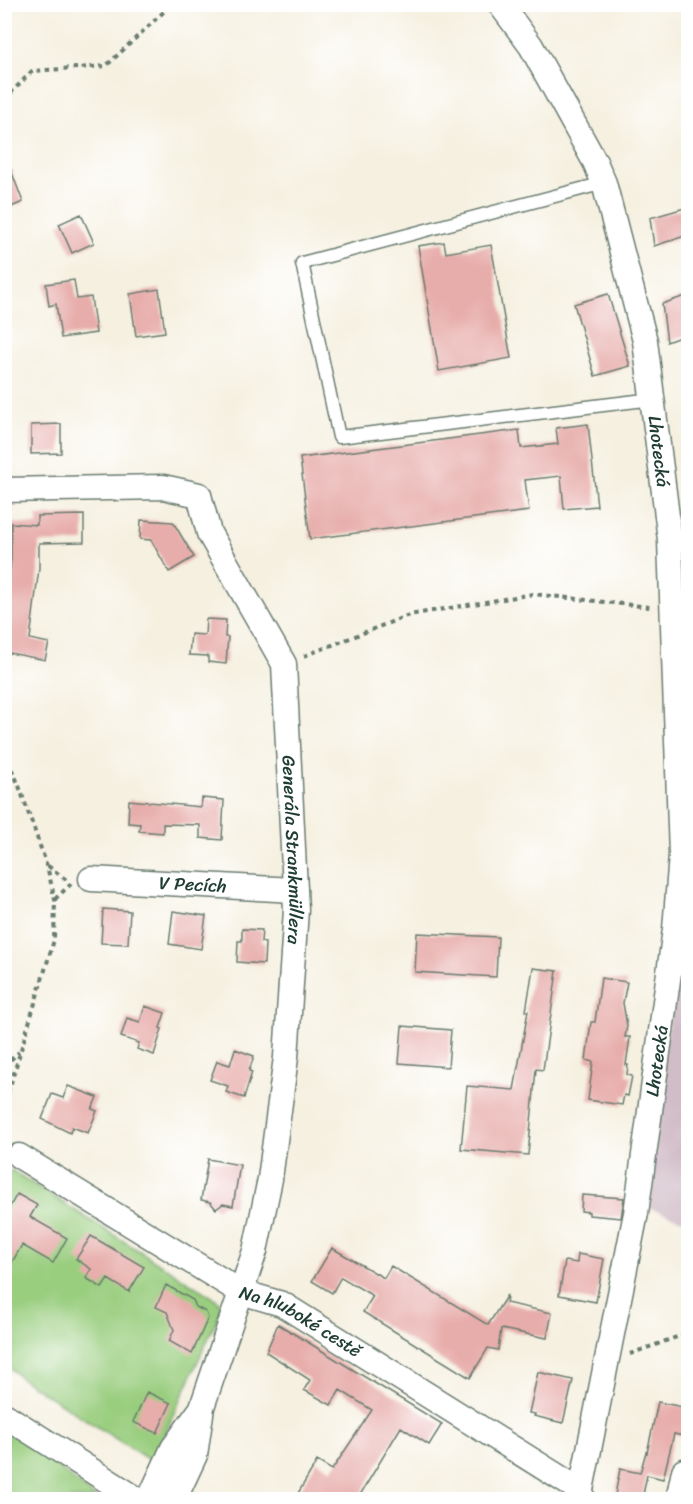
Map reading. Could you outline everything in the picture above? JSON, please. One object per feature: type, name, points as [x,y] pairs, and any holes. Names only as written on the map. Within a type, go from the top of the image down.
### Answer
[{"type":"street","name":"Lhotecká","points":[[500,4],[531,46],[595,162],[604,183],[645,342],[670,540],[673,609],[683,706],[681,855],[675,928],[636,1213],[580,1495]]},
{"type":"street","name":"Generála Strankmüllera","points":[[4,490],[163,488],[199,495],[209,533],[284,664],[296,910],[286,1057],[270,1179],[255,1251],[202,1407],[195,1455],[174,1500]]},
{"type":"street","name":"V Pecích","points":[[81,881],[295,890]]},
{"type":"street","name":"Na hluboké cestě","points":[[19,1156],[241,1292],[282,1304],[580,1495]]},
{"type":"street","name":"Generála Strankmüllera","points":[[149,1500],[173,1448],[202,1407]]},
{"type":"street","points":[[4,1415],[138,1500]]},
{"type":"street","points":[[678,1500],[684,1471]]},
{"type":"lane","points":[[604,183],[302,262],[339,437],[653,399]]},
{"type":"path","points":[[4,100],[32,71],[106,66],[172,4]]},
{"type":"path","points":[[284,664],[409,615],[533,594],[673,609]]},
{"type":"path","points":[[4,753],[18,783],[47,866],[55,900],[54,940],[4,1106]]},
{"type":"path","points":[[55,900],[81,881]]},
{"type":"path","points":[[4,1066],[20,1052]]},
{"type":"path","points":[[606,1362],[688,1333]]},
{"type":"shaded area","points":[[688,879],[688,1222],[644,1206]]},
{"type":"green space","points":[[11,1170],[217,1300],[221,1305],[219,1315],[152,1462],[22,1379],[5,1364],[4,1181]]},
{"type":"green space","points":[[5,1424],[97,1499],[5,1499]]},
{"type":"building","points":[[4,157],[6,157],[23,202],[4,210]]},
{"type":"building","points":[[688,207],[688,235],[654,246],[650,218]]},
{"type":"building","points":[[81,214],[94,243],[72,253],[59,224]]},
{"type":"building","points":[[444,242],[446,253],[491,245],[511,358],[439,371],[418,246]]},
{"type":"building","points":[[74,280],[77,299],[91,297],[96,333],[61,338],[56,304],[49,306],[46,284]]},
{"type":"building","points":[[159,289],[165,332],[136,336],[130,294]]},
{"type":"building","points":[[608,294],[630,366],[595,376],[574,304]]},
{"type":"building","points":[[688,295],[688,334],[667,342],[662,304]]},
{"type":"building","points":[[61,424],[61,453],[31,454],[31,425]]},
{"type":"building","points":[[588,424],[597,506],[564,509],[561,476],[525,480],[529,511],[310,539],[300,458],[519,430],[521,448],[558,444],[556,428]]},
{"type":"building","points":[[84,515],[84,542],[39,543],[39,568],[30,639],[49,643],[45,660],[4,652],[4,587],[8,588],[11,523],[37,525],[37,516]]},
{"type":"building","points":[[141,520],[173,522],[194,557],[169,572],[151,540],[140,539]]},
{"type":"building","points":[[206,619],[226,620],[225,637],[228,637],[226,664],[208,662],[208,656],[189,655],[191,634],[205,635]]},
{"type":"building","points":[[202,798],[224,800],[222,840],[200,838],[200,825],[163,824],[163,833],[139,831],[140,824],[128,823],[129,800],[201,807]]},
{"type":"building","points":[[103,909],[130,911],[128,944],[101,943]]},
{"type":"building","points":[[173,911],[206,916],[201,949],[169,944]]},
{"type":"building","points":[[242,929],[262,930],[261,942],[265,943],[264,964],[237,962],[238,941],[242,941]]},
{"type":"building","points":[[417,933],[498,937],[496,977],[415,972]]},
{"type":"building","points":[[533,968],[557,971],[543,1070],[536,1069],[528,1155],[461,1149],[467,1086],[514,1090]]},
{"type":"building","points":[[601,978],[627,982],[623,1003],[627,1026],[625,1037],[630,1037],[626,1065],[628,1065],[627,1075],[632,1076],[628,1096],[624,1095],[622,1105],[588,1100],[593,1062],[586,1060],[591,1022],[595,1022]]},
{"type":"building","points":[[145,1006],[165,1013],[154,1055],[137,1049],[139,1043],[121,1037],[127,1018],[140,1022]]},
{"type":"building","points":[[402,1026],[451,1030],[448,1067],[399,1063]]},
{"type":"building","points":[[235,1049],[254,1056],[244,1098],[226,1092],[228,1086],[210,1080],[217,1061],[230,1065]]},
{"type":"building","points":[[68,1086],[97,1097],[92,1109],[97,1111],[88,1133],[72,1127],[70,1133],[42,1119],[52,1094],[63,1098]]},
{"type":"building","points":[[208,1159],[240,1165],[233,1206],[223,1204],[216,1209],[210,1202],[201,1200]]},
{"type":"building","points":[[17,1194],[37,1205],[30,1217],[67,1238],[53,1263],[22,1245],[4,1276],[4,1217]]},
{"type":"building","points":[[582,1195],[624,1198],[621,1218],[589,1215],[589,1212],[581,1211]]},
{"type":"building","points":[[91,1236],[144,1267],[129,1292],[108,1279],[102,1288],[86,1278],[91,1269],[76,1259]]},
{"type":"building","points":[[332,1248],[384,1278],[391,1266],[488,1325],[507,1295],[506,1303],[552,1313],[547,1338],[501,1329],[498,1350],[488,1348],[470,1378],[363,1312],[373,1296],[341,1277],[332,1293],[312,1281]]},
{"type":"building","points":[[578,1254],[604,1259],[596,1302],[559,1295],[565,1261],[577,1263]]},
{"type":"building","points":[[166,1285],[193,1300],[196,1307],[206,1312],[208,1318],[192,1354],[169,1341],[174,1330],[167,1312],[156,1307]]},
{"type":"building","points":[[278,1324],[442,1424],[429,1445],[401,1427],[357,1500],[294,1500],[317,1461],[332,1470],[372,1410],[340,1390],[331,1405],[304,1390],[310,1380],[266,1352]]},
{"type":"building","points":[[538,1372],[573,1380],[563,1423],[529,1413]]},
{"type":"building","points":[[147,1392],[171,1403],[157,1433],[133,1422]]},
{"type":"building","points":[[658,1402],[688,1408],[688,1437],[674,1434],[663,1479],[647,1475],[642,1500],[614,1500],[620,1469],[640,1473],[647,1453]]}]
